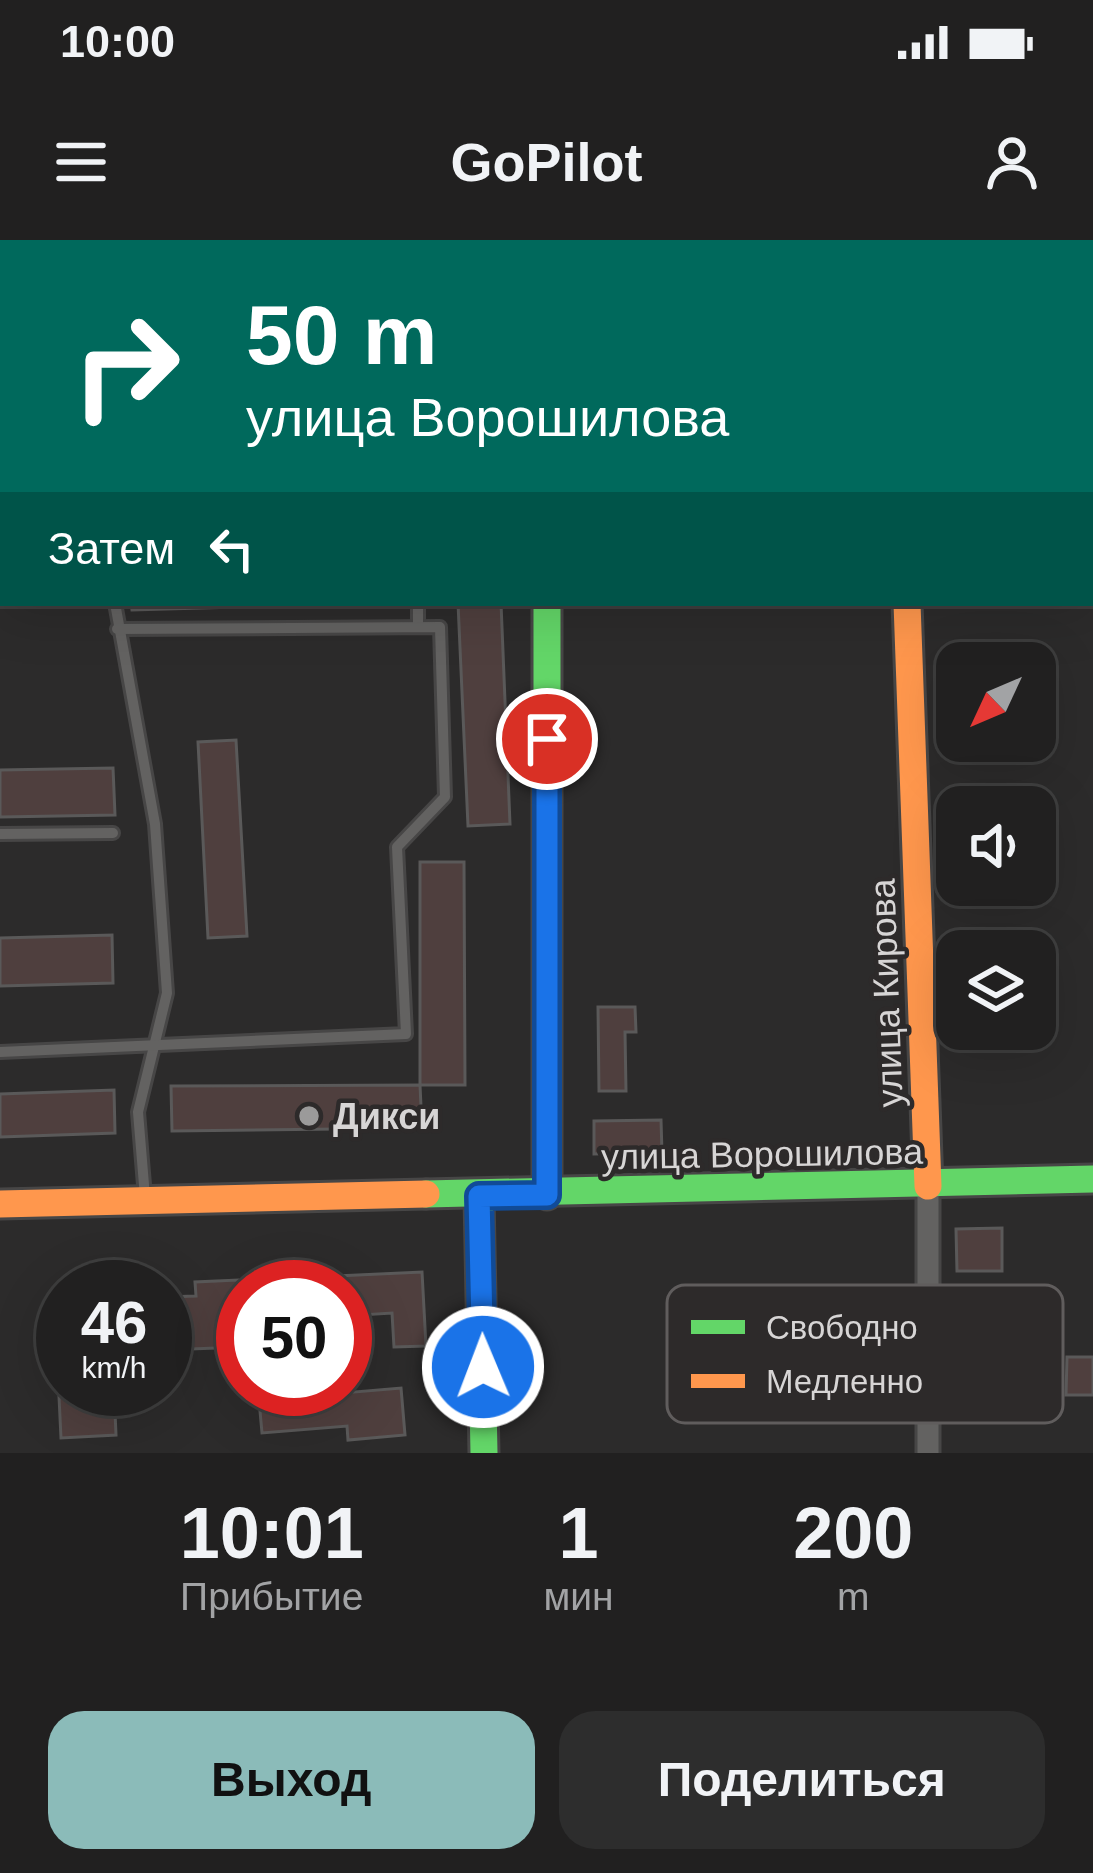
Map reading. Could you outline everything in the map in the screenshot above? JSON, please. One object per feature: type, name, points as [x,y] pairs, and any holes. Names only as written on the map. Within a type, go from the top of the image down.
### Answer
[{"type":"main road","points":[[547,606],[547,1195]]},
{"type":"main road","name":"улица Кирова","points":[[907,606],[928,1186]]},
{"type":"main road","name":"улица Ворошилова","points":[[0,1204],[145,1197],[547,1195],[1093,1179]]},
{"type":"main road","points":[[479,1196],[484,1453]]},
{"type":"street","name":"улица Кирова","points":[[928,1186],[928,1285]]},
{"type":"lane","points":[[115,606],[155,824],[167,993],[139,1112],[145,1197]]},
{"type":"lane","points":[[418,606],[418,627]]},
{"type":"lane","points":[[0,1052],[406,1034],[397,847],[445,797],[440,627],[116,628]]},
{"type":"lane","points":[[0,834],[113,833]]},
{"type":"building","points":[[131,606],[274,606],[132,610]]},
{"type":"building","points":[[458,606],[501,606],[510,824],[468,826]]},
{"type":"building","points":[[236,740],[247,936],[208,938],[198,742]]},
{"type":"building","points":[[113,768],[115,815],[0,817],[0,770]]},
{"type":"building","points":[[420,862],[464,862],[465,1085],[420,1085]]},
{"type":"building","points":[[112,935],[113,983],[0,986],[0,938]]},
{"type":"building","points":[[598,1007],[635,1007],[636,1032],[625,1032],[626,1091],[599,1091]]},
{"type":"building","points":[[420,1085],[422,1128],[172,1131],[171,1086]]},
{"type":"building","points":[[114,1090],[115,1133],[0,1137],[0,1094]]},
{"type":"building","points":[[661,1120],[662,1153],[594,1154],[594,1121]]},
{"type":"building","points":[[1002,1228],[1002,1271],[957,1271],[956,1229]]},
{"type":"building","points":[[422,1272],[426,1346],[394,1347],[392,1313],[372,1314],[372,1274]]},
{"type":"building","points":[[216,1281],[216,1348],[192,1349],[195,1282]]},
{"type":"building","points":[[1067,1357],[1093,1357],[1093,1395],[1066,1395]]},
{"type":"building","points":[[401,1388],[405,1435],[348,1440],[347,1426],[262,1433],[260,1416],[372,1416],[372,1390]]},
{"type":"building","points":[[60,1416],[115,1416],[116,1435],[61,1438]]},
{"type":"traffic: fast","points":[[547,606],[547,1195]]},
{"type":"traffic: fast","points":[[426,1194],[1093,1179]]},
{"type":"traffic: fast","points":[[479,1196],[484,1453]]},
{"type":"traffic: slow","points":[[907,606],[928,1186]]},
{"type":"traffic: slow","points":[[0,1204],[426,1194]]},
{"type":"place","name":"Дикси","points":[[309,1116]]},
{"type":"route","points":[[483,1367],[479,1196],[547,1195],[547,739]]}]
